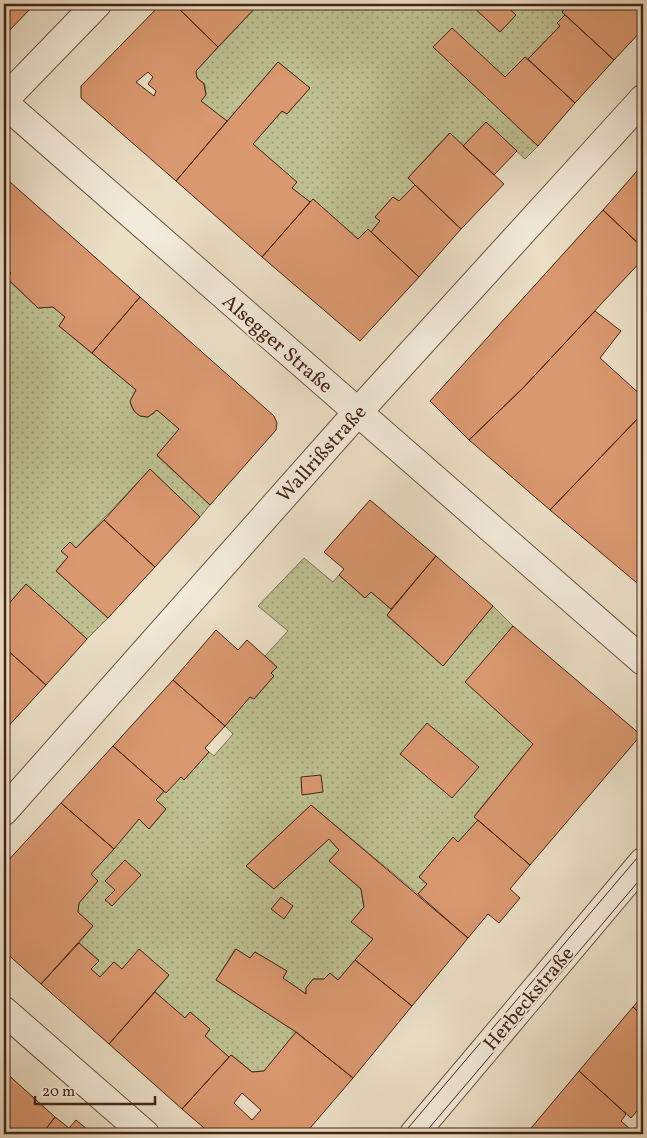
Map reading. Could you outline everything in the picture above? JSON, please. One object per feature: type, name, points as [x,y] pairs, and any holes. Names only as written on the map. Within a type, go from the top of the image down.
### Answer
[{"type":"street","points":[[4,101],[97,4]]},
{"type":"street","name":"Wallrißstraße","points":[[4,812],[357,412],[643,98]]},
{"type":"street","name":"Alsegger Straße","points":[[4,101],[643,661]]},
{"type":"street","name":"Herbeckstraße","points":[[414,1134],[643,862]]},
{"type":"street","points":[[4,1011],[145,1134]]},
{"type":"green space","points":[[259,4],[470,4],[500,32],[516,15],[504,4],[569,4],[562,12],[565,15],[557,23],[560,26],[528,59],[525,57],[505,77],[434,47],[538,146],[525,159],[486,122],[463,146],[449,133],[408,178],[415,185],[399,201],[393,197],[375,217],[380,221],[371,232],[368,229],[358,239],[313,199],[310,202],[292,188],[296,182],[253,144],[282,111],[287,114],[310,88],[278,62],[227,121],[201,101],[206,94],[205,84],[197,78],[196,71]]},
{"type":"green space","points":[[4,267],[11,273],[7,279],[38,308],[53,307],[65,317],[59,326],[136,390],[131,405],[136,413],[147,417],[157,410],[179,429],[157,456],[210,505],[200,517],[150,469],[76,548],[70,542],[62,551],[68,557],[56,571],[108,618],[87,639],[26,584],[6,607],[10,610],[10,622],[4,630]]},
{"type":"green space","points":[[304,558],[333,582],[339,575],[365,598],[371,592],[391,609],[387,616],[443,666],[493,606],[513,626],[466,682],[533,744],[474,816],[478,820],[458,842],[453,838],[419,877],[427,884],[418,894],[311,805],[246,866],[274,889],[329,839],[339,850],[329,861],[361,889],[364,907],[352,922],[373,939],[338,980],[330,973],[324,979],[313,979],[306,988],[306,994],[283,978],[287,971],[255,952],[250,958],[235,949],[216,980],[296,1032],[264,1071],[252,1072],[232,1055],[229,1057],[205,1036],[210,1029],[190,1012],[185,1018],[155,992],[169,975],[140,950],[122,969],[114,962],[100,977],[91,969],[99,960],[79,943],[93,926],[78,912],[79,903],[98,881],[91,874],[139,819],[150,828],[166,809],[156,800],[181,777],[184,780],[209,752],[214,756],[233,734],[225,726],[250,697],[254,699],[274,676],[271,673],[277,667],[265,656],[288,631],[258,606]]},
{"type":"building","points":[[4,4],[35,4],[7,33],[4,30]]},
{"type":"building","points":[[161,4],[174,4],[218,47],[196,71],[197,78],[204,84],[206,95],[201,101],[227,121],[176,181],[81,98],[81,86]],"holes":[[[148,72],[153,77],[148,84],[156,91],[154,96],[136,82]]]},
{"type":"building","points":[[174,4],[259,4],[218,47]]},
{"type":"building","points":[[470,4],[504,4],[516,15],[500,32]]},
{"type":"building","points":[[569,4],[635,4],[643,11],[643,29],[614,60],[562,12]]},
{"type":"building","points":[[635,4],[643,4],[643,11]]},
{"type":"building","points":[[565,15],[614,60],[575,103],[528,59],[560,26],[557,23]]},
{"type":"building","points":[[452,28],[505,77],[525,57],[575,103],[538,146],[433,47]]},
{"type":"building","points":[[278,62],[310,88],[287,114],[282,111],[253,144],[297,182],[292,188],[310,202],[262,257],[176,181]]},
{"type":"building","points":[[486,122],[517,151],[494,175],[463,146]]},
{"type":"building","points":[[450,133],[504,184],[461,229],[408,178]]},
{"type":"building","points":[[643,164],[643,248],[603,210]]},
{"type":"building","points":[[4,180],[10,182],[140,297],[92,353],[59,326],[65,317],[53,307],[38,308],[7,278],[11,273],[4,267]]},
{"type":"building","points":[[415,185],[461,229],[419,277],[371,232],[380,221],[375,217],[393,197],[399,201]]},
{"type":"building","points":[[313,199],[358,239],[368,229],[419,277],[360,341],[262,257]]},
{"type":"building","points":[[603,210],[643,248],[643,259],[523,388],[469,440],[430,401]]},
{"type":"building","points":[[140,297],[274,416],[277,423],[276,430],[210,505],[157,455],[179,429],[157,410],[148,417],[140,416],[135,412],[130,401],[136,390],[92,353]]},
{"type":"building","points":[[595,311],[621,331],[600,358],[643,397],[643,413],[550,510],[469,440],[523,388]]},
{"type":"building","points":[[643,413],[643,588],[550,510]]},
{"type":"building","points":[[150,469],[200,517],[155,567],[104,520]]},
{"type":"building","points":[[370,500],[436,556],[391,609],[371,592],[365,598],[339,575],[344,569],[324,552]]},
{"type":"building","points":[[104,520],[155,567],[108,618],[56,571],[68,557],[61,551],[70,542],[76,548]]},
{"type":"building","points":[[436,556],[493,606],[443,666],[387,615]]},
{"type":"building","points":[[26,584],[87,639],[46,685],[4,647],[4,630],[10,622],[5,617],[10,610],[6,607]]},
{"type":"building","points":[[513,626],[641,735],[530,865],[474,817],[533,744],[465,682]]},
{"type":"building","points":[[216,630],[238,650],[247,640],[277,667],[271,673],[274,676],[254,699],[250,697],[225,726],[173,680]]},
{"type":"building","points":[[4,647],[46,685],[4,731]]},
{"type":"building","points":[[173,680],[225,726],[205,748],[209,752],[184,780],[181,777],[166,793],[113,746]]},
{"type":"building","points":[[427,723],[479,767],[452,798],[400,754]]},
{"type":"building","points":[[113,746],[164,791],[156,800],[166,809],[149,829],[139,819],[114,849],[61,803]]},
{"type":"building","points":[[321,775],[323,792],[302,795],[301,777]]},
{"type":"building","points":[[61,803],[114,849],[91,874],[98,881],[79,903],[78,912],[93,926],[41,984],[4,951],[4,865]]},
{"type":"building","points":[[311,805],[468,938],[412,1006],[355,960],[373,939],[351,922],[364,907],[361,889],[329,861],[339,850],[329,839],[274,889],[246,866]]},
{"type":"building","points":[[478,820],[530,865],[510,889],[520,898],[499,923],[488,914],[468,938],[418,894],[427,884],[419,877],[453,837],[458,842]]},
{"type":"building","points":[[125,860],[141,875],[112,906],[105,900],[115,890],[105,881]]},
{"type":"building","points":[[281,897],[293,906],[284,919],[271,909]]},
{"type":"building","points":[[79,943],[99,961],[91,969],[100,977],[114,962],[122,969],[139,949],[169,975],[109,1044],[41,984]]},
{"type":"building","points":[[236,949],[250,958],[255,952],[287,971],[283,978],[306,994],[306,988],[313,979],[324,979],[330,973],[338,980],[355,960],[412,1006],[353,1078],[296,1032],[216,980]]},
{"type":"building","points":[[155,992],[185,1018],[190,1012],[210,1029],[205,1036],[229,1057],[182,1109],[109,1044]]},
{"type":"building","points":[[643,995],[643,1016],[633,1007]]},
{"type":"building","points":[[633,1007],[643,1016],[643,1104],[631,1118],[579,1071]]},
{"type":"building","points":[[296,1032],[353,1078],[305,1134],[211,1134],[182,1109],[231,1055],[252,1072],[264,1071]],"holes":[[[242,1093],[261,1110],[252,1120],[234,1103]]]},
{"type":"building","points":[[4,1071],[55,1117],[42,1134],[4,1134]]},
{"type":"building","points":[[579,1071],[626,1114],[621,1121],[630,1129],[626,1134],[526,1134]]},
{"type":"building","points":[[55,1117],[69,1128],[76,1120],[93,1134],[42,1134]]},
{"type":"tram line","points":[[403,1134],[643,851]]},
{"type":"tram line","points":[[424,1134],[643,876]]}]
